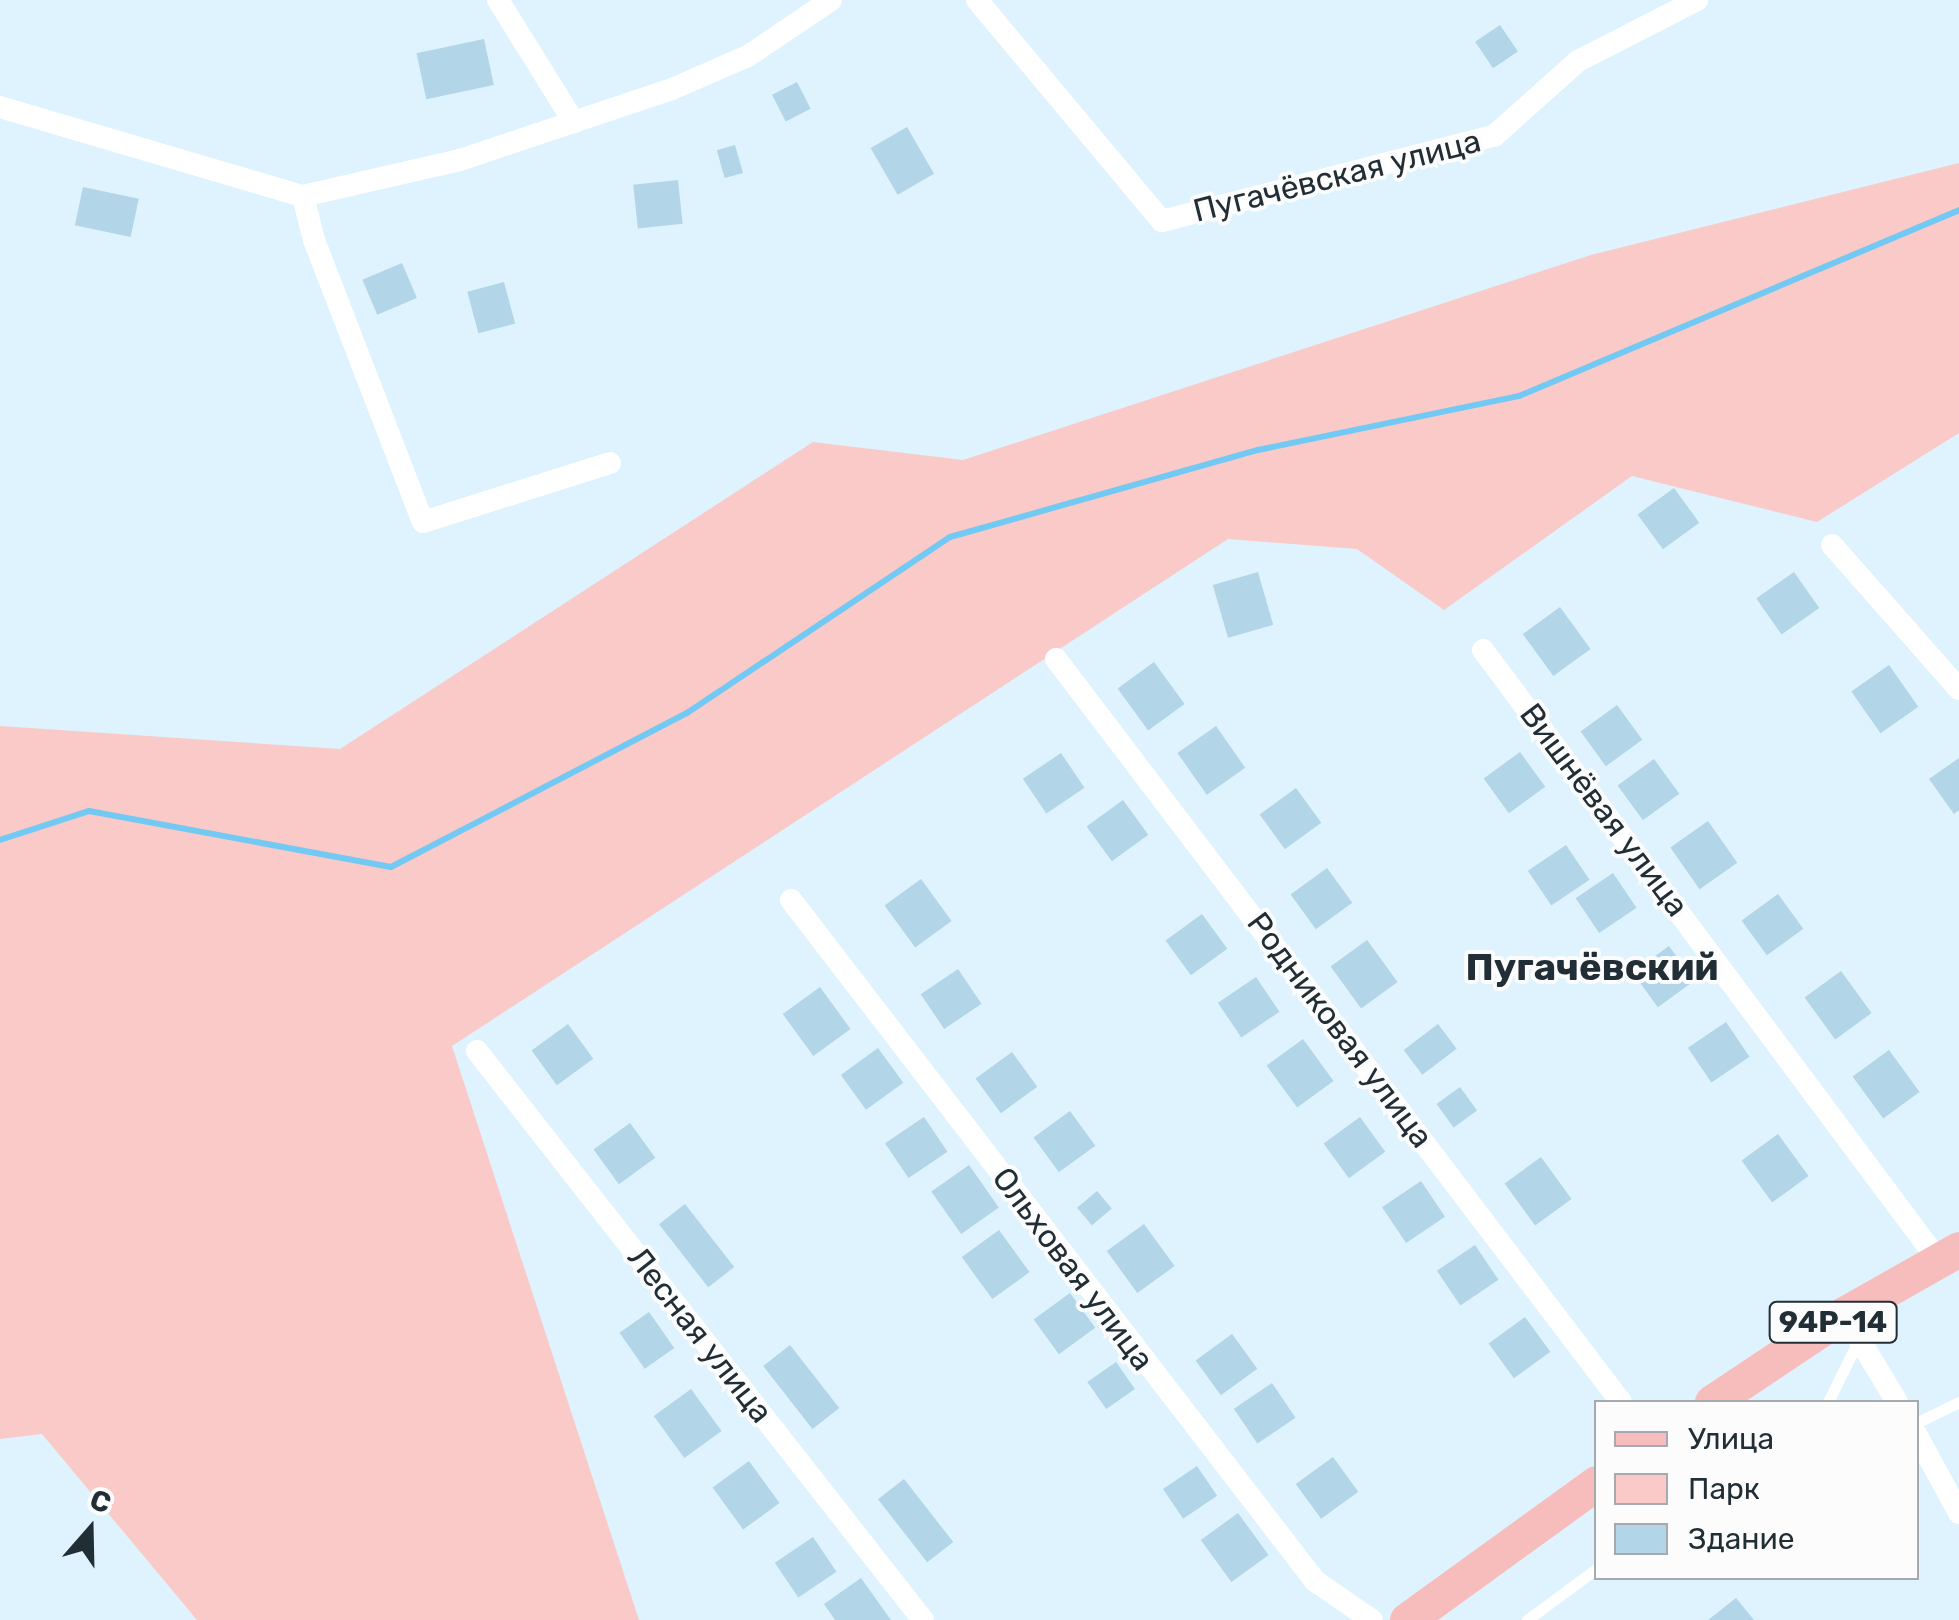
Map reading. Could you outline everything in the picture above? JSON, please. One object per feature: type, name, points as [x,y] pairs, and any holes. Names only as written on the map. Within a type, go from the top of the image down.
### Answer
[{"type":"main road","name":"94Р-14","points":[[1716,1400],[1851,1328],[1948,1254]]},
{"type":"main road","points":[[1407,1620],[1594,1484]]},
{"type":"street","points":[[498,0],[574,122]]},
{"type":"street","points":[[0,107],[303,196],[460,160],[574,122],[748,56],[831,0]]},
{"type":"street","name":"Пугачёвская улица","points":[[977,0],[1162,221],[1494,136],[1578,61],[1696,0]]},
{"type":"street","points":[[303,196],[314,240],[423,522],[610,463]]},
{"type":"street","points":[[1832,545],[1959,688]]},
{"type":"street","name":"Вишнёвая улица","points":[[1483,650],[1948,1254]]},
{"type":"street","name":"Родниковая улица","points":[[1056,659],[1619,1400]]},
{"type":"street","name":"Ольховая улица","points":[[791,900],[1315,1582],[1372,1620]]},
{"type":"street","name":"Лесная улица","points":[[477,1050],[923,1620]]},
{"type":"street","points":[[1851,1328],[1896,1400]]},
{"type":"street","points":[[1919,1440],[1959,1513]]},
{"type":"lane","points":[[1829,1400],[1851,1328]]},
{"type":"lane","points":[[1919,1422],[1959,1402]]},
{"type":"lane","points":[[1527,1620],[1594,1570]]},
{"type":"green space","points":[[1959,163],[1959,433],[1817,522],[1632,476],[1444,610],[1357,549],[1228,539],[452,1046],[639,1620],[197,1620],[42,1434],[0,1439],[0,726],[340,749],[813,442],[963,460],[1591,255]]},
{"type":"building","points":[[1500,25],[1518,52],[1493,68],[1475,42]]},
{"type":"building","points":[[484,39],[494,85],[426,99],[417,53]]},
{"type":"building","points":[[797,82],[811,109],[786,121],[772,95]]},
{"type":"building","points":[[907,127],[934,174],[898,195],[871,148]]},
{"type":"building","points":[[735,145],[743,173],[725,178],[717,150]]},
{"type":"building","points":[[678,180],[683,224],[638,228],[633,185]]},
{"type":"building","points":[[83,187],[139,199],[131,237],[75,225]]},
{"type":"building","points":[[402,263],[417,298],[377,315],[362,280]]},
{"type":"building","points":[[504,282],[515,324],[478,333],[467,292]]},
{"type":"building","points":[[1674,488],[1699,523],[1663,549],[1638,514]]},
{"type":"building","points":[[1258,572],[1273,625],[1228,638],[1213,585]]},
{"type":"building","points":[[1794,572],[1819,608],[1782,634],[1756,598]]},
{"type":"building","points":[[1560,607],[1591,649],[1553,676],[1523,634]]},
{"type":"building","points":[[1154,662],[1185,704],[1148,731],[1118,688]]},
{"type":"building","points":[[1889,665],[1918,707],[1881,733],[1851,691]]},
{"type":"building","points":[[1617,705],[1642,740],[1606,766],[1581,731]]},
{"type":"building","points":[[1216,726],[1245,768],[1207,795],[1177,753]]},
{"type":"building","points":[[1520,752],[1545,787],[1509,813],[1484,778]]},
{"type":"building","points":[[1061,753],[1084,788],[1046,814],[1023,779]]},
{"type":"building","points":[[1959,758],[1959,810],[1954,814],[1929,779]]},
{"type":"building","points":[[1654,759],[1679,794],[1643,820],[1618,785]]},
{"type":"building","points":[[1296,788],[1321,823],[1285,849],[1260,814]]},
{"type":"building","points":[[1123,800],[1148,835],[1112,861],[1087,826]]},
{"type":"building","points":[[1708,821],[1737,863],[1700,889],[1670,847]]},
{"type":"building","points":[[1566,845],[1589,880],[1551,906],[1528,871]]},
{"type":"building","points":[[1327,868],[1352,903],[1316,929],[1291,894]]},
{"type":"building","points":[[1613,873],[1636,908],[1599,933],[1576,898]]},
{"type":"building","points":[[921,879],[952,921],[915,948],[885,905]]},
{"type":"building","points":[[1778,894],[1803,929],[1767,955],[1742,920]]},
{"type":"building","points":[[1202,914],[1227,949],[1191,975],[1166,940]]},
{"type":"building","points":[[1367,940],[1398,982],[1361,1009],[1331,966]]},
{"type":"building","points":[[1669,946],[1694,981],[1658,1007],[1633,972]]},
{"type":"building","points":[[958,969],[981,1004],[944,1029],[921,994]]},
{"type":"building","points":[[1841,971],[1872,1013],[1835,1040],[1805,997]]},
{"type":"building","points":[[1256,977],[1279,1012],[1241,1038],[1218,1003]]},
{"type":"building","points":[[820,987],[851,1029],[813,1056],[783,1014]]},
{"type":"building","points":[[1726,1022],[1749,1057],[1711,1083],[1688,1048]]},
{"type":"building","points":[[568,1024],[593,1059],[557,1085],[532,1050]]},
{"type":"building","points":[[1438,1024],[1457,1049],[1422,1075],[1404,1050]]},
{"type":"building","points":[[1303,1039],[1334,1081],[1297,1108],[1267,1065]]},
{"type":"building","points":[[878,1048],[903,1083],[866,1110],[841,1075]]},
{"type":"building","points":[[1889,1050],[1920,1092],[1883,1119],[1853,1076]]},
{"type":"building","points":[[1012,1052],[1037,1087],[1001,1113],[976,1078]]},
{"type":"building","points":[[1460,1087],[1477,1110],[1454,1128],[1437,1104]]},
{"type":"building","points":[[1070,1111],[1095,1146],[1059,1172],[1034,1137]]},
{"type":"building","points":[[924,1117],[947,1152],[909,1178],[885,1143]]},
{"type":"building","points":[[1360,1117],[1385,1152],[1349,1178],[1324,1143]]},
{"type":"building","points":[[630,1123],[655,1158],[619,1184],[594,1149]]},
{"type":"building","points":[[1778,1134],[1809,1176],[1772,1203],[1742,1160]]},
{"type":"building","points":[[1541,1157],[1572,1199],[1535,1226],[1505,1183]]},
{"type":"building","points":[[969,1165],[999,1208],[961,1234],[931,1191]]},
{"type":"building","points":[[1421,1181],[1445,1217],[1406,1243],[1382,1207]]},
{"type":"building","points":[[1097,1191],[1112,1209],[1092,1225],[1077,1208]]},
{"type":"building","points":[[685,1204],[734,1267],[708,1287],[659,1224]]},
{"type":"building","points":[[1144,1224],[1175,1266],[1137,1293],[1107,1251]]},
{"type":"building","points":[[999,1230],[1030,1272],[992,1299],[962,1257]]},
{"type":"building","points":[[1475,1245],[1498,1280],[1460,1306],[1437,1271]]},
{"type":"building","points":[[1070,1293],[1095,1328],[1059,1354],[1034,1319]]},
{"type":"building","points":[[649,1312],[674,1348],[645,1369],[620,1333]]},
{"type":"building","points":[[1525,1317],[1550,1352],[1514,1378],[1489,1343]]},
{"type":"building","points":[[1232,1334],[1257,1369],[1221,1395],[1196,1360]]},
{"type":"building","points":[[790,1345],[839,1408],[812,1429],[763,1366]]},
{"type":"building","points":[[1116,1362],[1135,1389],[1106,1409],[1087,1382]]},
{"type":"building","points":[[1272,1383],[1295,1418],[1257,1444],[1234,1409]]},
{"type":"building","points":[[691,1389],[722,1431],[684,1458],[654,1416]]},
{"type":"building","points":[[1333,1457],[1358,1492],[1321,1519],[1296,1484]]},
{"type":"building","points":[[749,1461],[780,1503],[743,1530],[713,1487]]},
{"type":"building","points":[[1197,1466],[1217,1496],[1183,1519],[1163,1489]]},
{"type":"building","points":[[904,1479],[953,1542],[927,1562],[878,1499]]},
{"type":"building","points":[[1238,1513],[1269,1555],[1231,1582],[1201,1540]]},
{"type":"building","points":[[813,1537],[836,1572],[798,1598],[775,1563]]},
{"type":"building","points":[[861,1578],[891,1620],[835,1620],[824,1604]]},
{"type":"building","points":[[1736,1598],[1754,1620],[1708,1620]]},
{"type":"waterway","points":[[0,840],[89,811],[391,867],[687,713],[950,537],[1258,450],[1519,396],[1959,210]]},
{"type":"district","name":"Пугачёвский","points":[[1592,968]]}]
